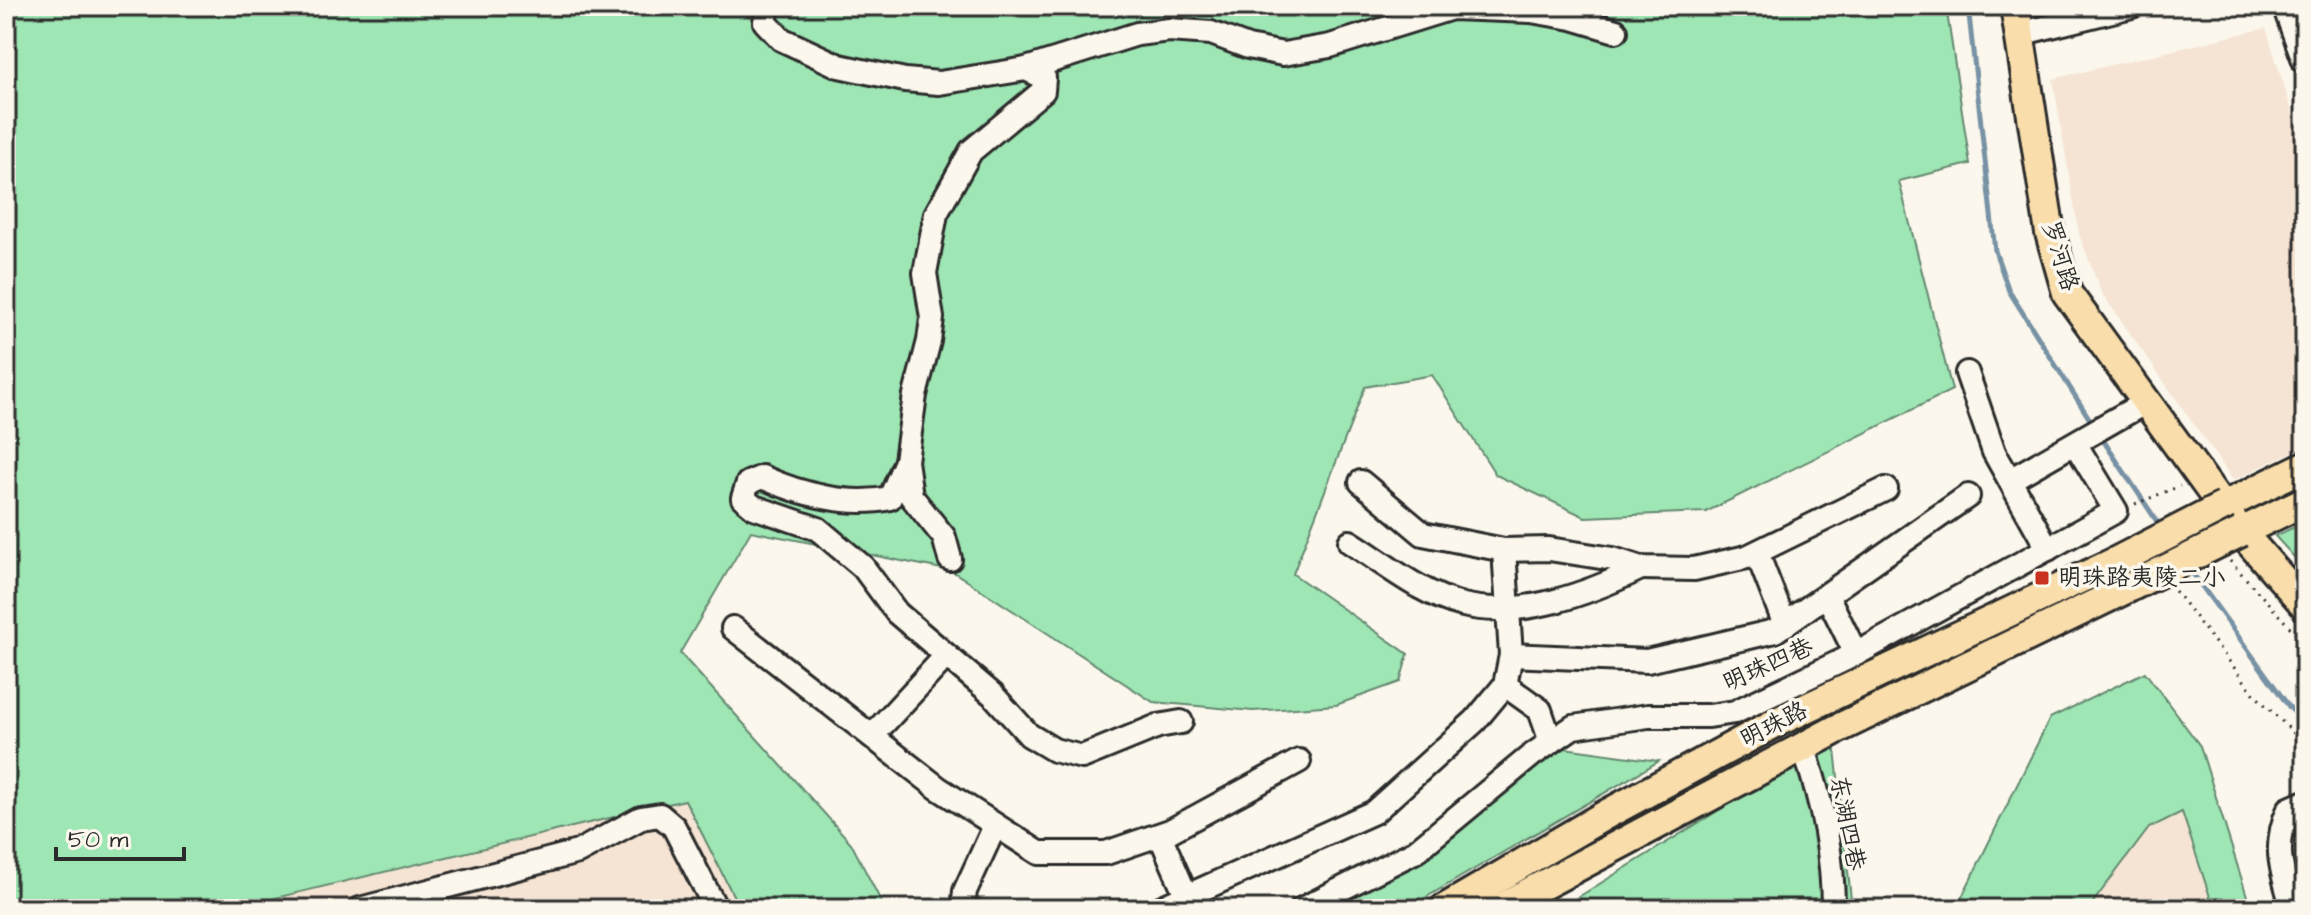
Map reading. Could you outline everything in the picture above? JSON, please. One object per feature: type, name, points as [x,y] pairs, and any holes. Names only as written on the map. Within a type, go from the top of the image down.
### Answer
[{"type":"main road","name":"罗河路","points":[[2017,20],[2050,233],[2067,293],[2224,506],[2236,534],[2305,605]]},
{"type":"main road","points":[[2224,506],[2305,466]]},
{"type":"main road","points":[[2236,534],[2305,501]]},
{"type":"main road","name":"明珠路","points":[[1444,909],[1607,814],[1779,721],[2115,562],[2224,506]]},
{"type":"main road","name":"罗河路","points":[[2236,534],[2305,585]]},
{"type":"main road","name":"明珠路","points":[[1498,909],[1803,747],[2236,534]]},
{"type":"street","points":[[768,6],[765,22],[781,39],[839,66],[905,80],[939,83],[1026,69],[1137,34],[1169,30],[1211,33],[1248,47],[1283,54],[1330,46],[1452,8],[1531,11],[1616,31]]},
{"type":"street","points":[[2017,20],[2132,6]]},
{"type":"street","points":[[2284,6],[2305,63]]},
{"type":"street","points":[[1026,69],[1044,78],[1043,91],[971,151],[936,214],[925,273],[932,318],[929,341],[915,395],[906,461],[890,498],[866,503],[786,488],[762,477],[748,483],[743,498],[754,507],[818,529],[863,567],[897,613],[993,695],[1029,735],[1054,750],[1082,757],[1158,726],[1181,722]]},
{"type":"street","points":[[1967,373],[1994,452],[2048,549]]},
{"type":"street","points":[[2010,480],[2076,445],[2146,402]]},
{"type":"street","points":[[2076,445],[2116,511]]},
{"type":"street","points":[[906,461],[911,496],[944,537],[950,559]]},
{"type":"street","points":[[1361,482],[1423,534],[1504,550],[1549,549],[1613,559],[1641,568],[1694,569],[1757,553],[1886,489]]},
{"type":"street","points":[[1511,655],[1647,661],[1709,649],[1775,631],[1828,597],[1968,496]]},
{"type":"street","name":"明珠四巷","points":[[1302,909],[1416,851],[1573,727],[1648,716],[1709,716],[1735,712],[1856,654],[2116,511]]},
{"type":"street","points":[[1350,542],[1418,586],[1463,605],[1508,608],[1548,603],[1611,582],[1641,568]]},
{"type":"street","points":[[1158,909],[1189,902],[1374,812],[1465,730],[1505,685],[1511,655],[1504,550]]},
{"type":"street","points":[[1757,553],[1785,625]]},
{"type":"street","points":[[1828,597],[1856,654]]},
{"type":"street","points":[[733,628],[994,828],[1039,853],[1106,853],[1160,835],[1299,761]]},
{"type":"street","points":[[872,736],[946,656]]},
{"type":"street","points":[[1505,685],[1540,710],[1551,742]]},
{"type":"street","name":"东湖四巷","points":[[1803,747],[1819,793],[1830,849],[1833,909]]},
{"type":"street","points":[[2293,909],[2277,857],[2280,829],[2289,809],[2305,802]]},
{"type":"street","points":[[360,909],[578,852],[641,818],[660,815],[674,827],[716,909]]},
{"type":"street","points":[[963,909],[965,891],[994,828]]},
{"type":"street","points":[[1160,835],[1189,902]]},
{"type":"path","points":[[2116,511],[2202,477]]},
{"type":"path","points":[[2236,534],[2305,644]]},
{"type":"path","points":[[2171,586],[2256,696],[2305,744]]},
{"type":"shaded area","points":[[2266,28],[2305,154],[2305,446],[2233,480],[2101,292],[2079,234],[2053,79]]},
{"type":"shaded area","points":[[685,800],[740,909],[229,909]]},
{"type":"shaded area","points":[[2183,812],[2214,909],[2088,909],[2149,828]]},
{"type":"green space","points":[[6,6],[1946,6],[1970,164],[1899,181],[1952,390],[1706,512],[1585,517],[1496,475],[1432,375],[1365,387],[1293,574],[1408,654],[1400,682],[1336,705],[1253,711],[1153,702],[952,571],[751,531],[680,653],[851,843],[885,909],[740,909],[685,800],[229,909],[6,909]]},
{"type":"green space","points":[[2305,522],[2305,569],[2275,536]]},
{"type":"green space","points":[[2145,672],[2200,746],[2251,909],[2214,909],[2182,812],[2149,828],[2088,909],[1956,909],[2050,718]]},
{"type":"green space","points":[[1834,739],[1852,909],[1559,909]]},
{"type":"green space","points":[[1557,747],[1659,761],[1406,909],[1321,909]]},
{"type":"waterway","points":[[1968,6],[1995,251],[2009,291],[2094,426]]},
{"type":"waterway","points":[[2099,434],[2162,529]]},
{"type":"waterway","points":[[2188,567],[2290,708],[2305,723]]},
{"type":"place","name":"明珠路夷陵二小","points":[[2042,578]]}]
